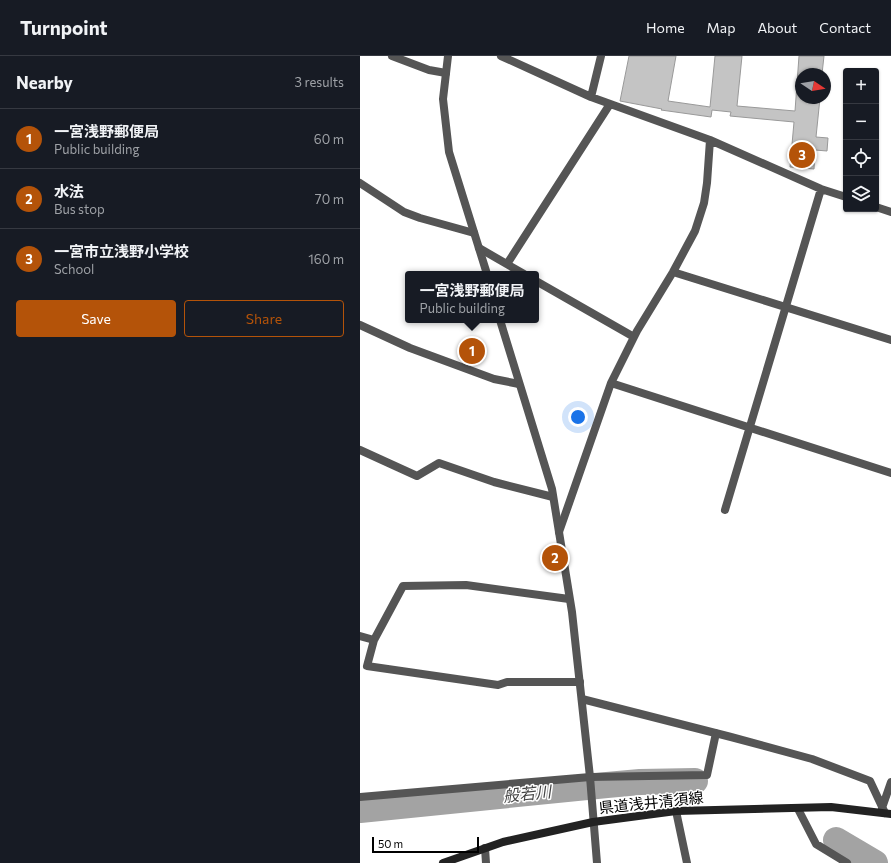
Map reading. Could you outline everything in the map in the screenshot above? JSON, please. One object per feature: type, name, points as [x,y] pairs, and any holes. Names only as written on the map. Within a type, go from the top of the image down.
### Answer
[{"type":"main road","name":"県道浅井清須線","points":[[443,863],[504,842],[594,822],[676,811],[831,808],[886,812]]},
{"type":"street","points":[[392,56],[428,70],[446,73]]},
{"type":"street","points":[[448,56],[443,99],[449,152],[486,271]]},
{"type":"street","points":[[501,56],[591,97],[710,140],[822,189],[843,196]]},
{"type":"street","points":[[591,97],[601,56]]},
{"type":"street","points":[[506,264],[610,104]]},
{"type":"street","points":[[559,532],[611,383],[634,337],[673,272],[695,231],[704,203],[710,140]]},
{"type":"street","points":[[360,183],[404,212],[420,218],[474,232]]},
{"type":"street","points":[[725,510],[748,428],[822,189]]},
{"type":"street","points":[[879,208],[891,212]]},
{"type":"street","points":[[479,248],[519,271]]},
{"type":"street","points":[[673,272],[891,340]]},
{"type":"street","points":[[539,283],[634,337]]},
{"type":"street","points":[[501,323],[554,497],[572,612],[590,777],[597,863]]},
{"type":"street","points":[[360,325],[410,348],[494,380],[519,384]]},
{"type":"street","points":[[611,383],[891,473]]},
{"type":"street","points":[[360,450],[417,476],[439,463],[494,482],[554,497]]},
{"type":"street","points":[[569,599],[466,585],[402,586],[374,640],[367,666],[498,685],[507,682],[580,682]]},
{"type":"street","points":[[360,636],[374,640]]},
{"type":"street","points":[[582,699],[812,759],[870,781],[886,812]]},
{"type":"street","points":[[360,797],[590,777],[707,775],[716,733]]},
{"type":"street","points":[[886,812],[891,782]]},
{"type":"street","points":[[798,809],[816,844],[847,863]]},
{"type":"street","points":[[676,811],[686,863]]},
{"type":"street","points":[[485,848],[486,863]]},
{"type":"building","points":[[629,56],[676,56],[668,101],[710,107],[715,56],[742,56],[737,106],[795,111],[796,104],[819,104],[816,137],[828,138],[827,151],[815,150],[814,169],[790,167],[794,122],[730,116],[731,112],[712,110],[711,117],[661,110],[662,109],[620,101]]},
{"type":"building","points":[[799,56],[824,56],[823,68],[798,68]]},
{"type":"waterway","name":"般若川","points":[[360,810],[640,782],[695,781]]},
{"type":"waterway","name":"般若川","points":[[836,840],[875,863]]},
{"type":"place","name":"一宮市立浅野小学校","points":[[802,155]]},
{"type":"place","name":"一宮浅野郵便局","points":[[472,351]]},
{"type":"place","name":"水法","points":[[555,558]]}]
